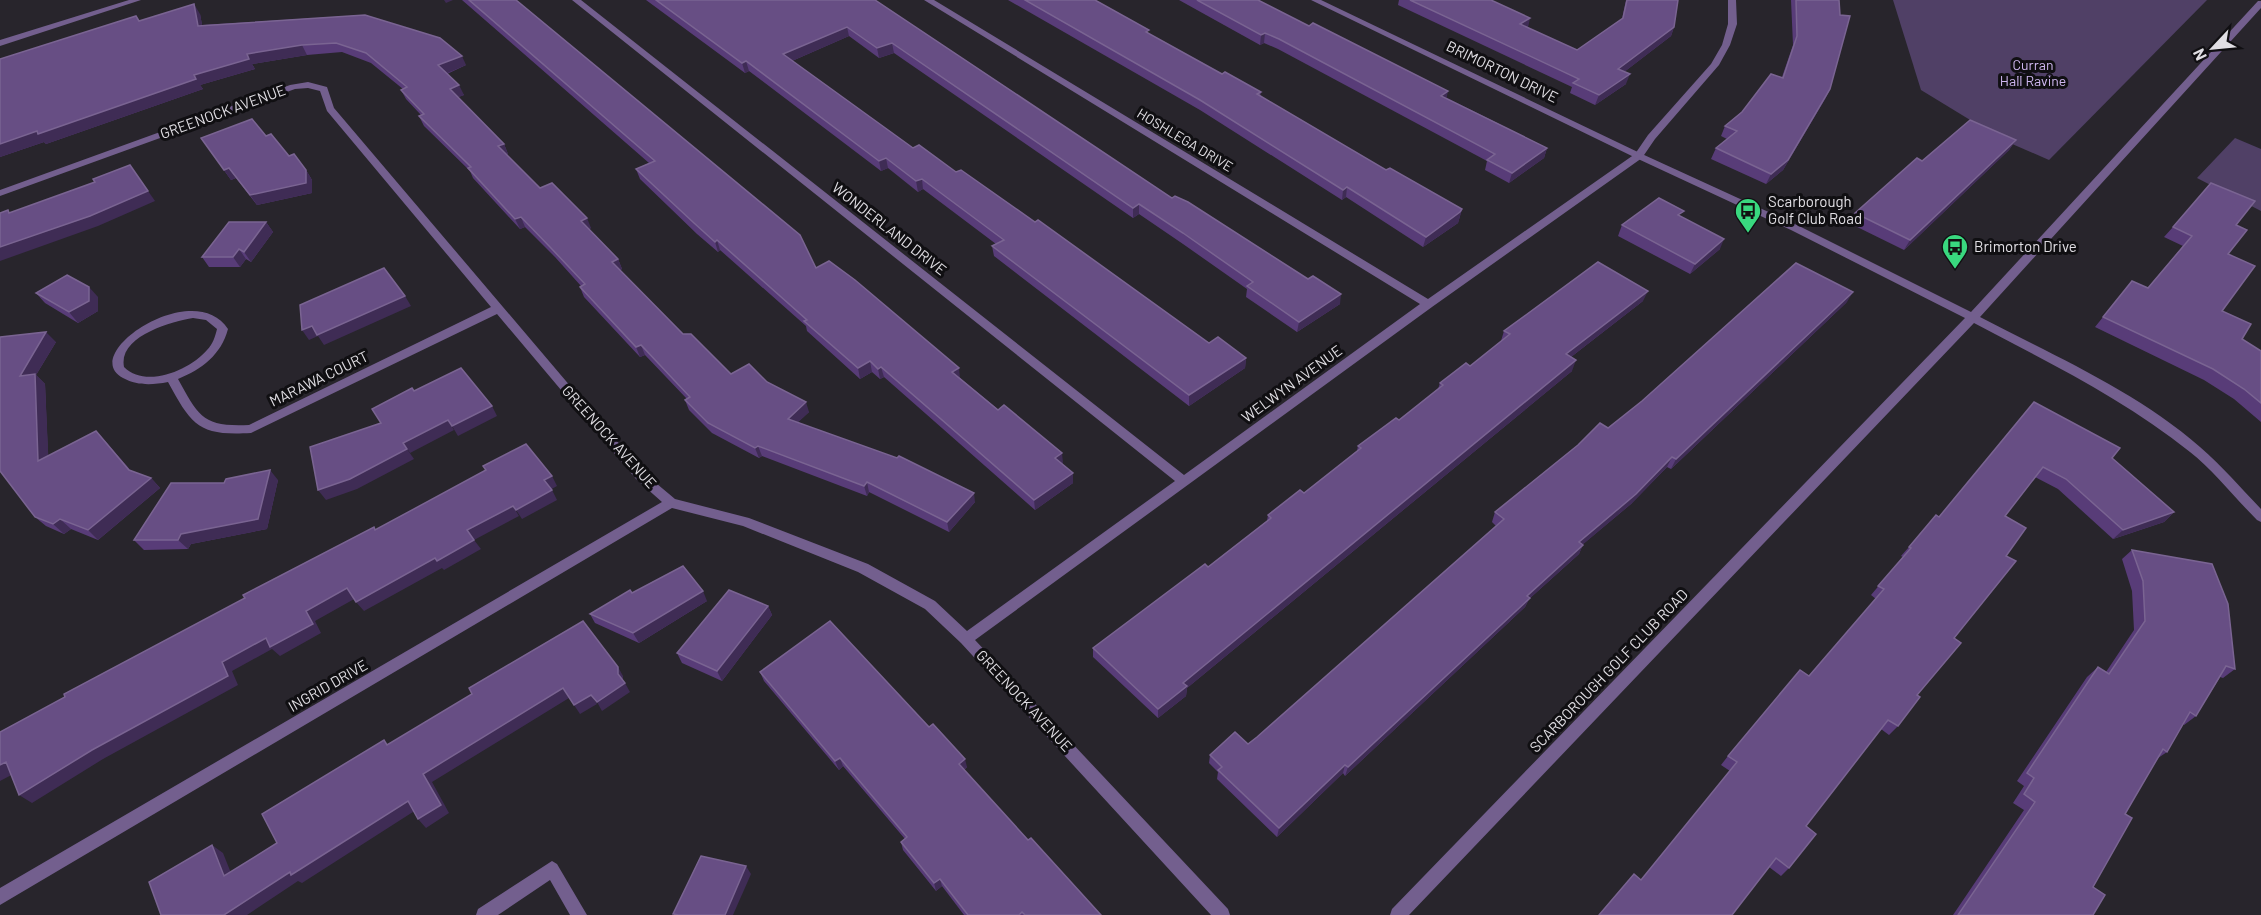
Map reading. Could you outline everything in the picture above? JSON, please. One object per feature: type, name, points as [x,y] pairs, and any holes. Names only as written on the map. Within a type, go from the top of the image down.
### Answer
[{"type":"street","points":[[0,43],[137,0]]},
{"type":"street","name":"WONDERLAND DRIVE","points":[[576,0],[1183,481]]},
{"type":"street","name":"HOSHLEGA DRIVE","points":[[928,0],[1428,304]]},
{"type":"street","points":[[1638,156],[1647,140],[1719,60],[1732,26],[1732,0]]},
{"type":"street","name":"BRIMORTON DRIVE","points":[[1321,1],[1638,156],[1796,228],[1973,317],[2101,385],[2146,413],[2196,450],[2261,517]]},
{"type":"street","name":"SCARBOROUGH GOLF CLUB ROAD","points":[[1398,915],[1973,317],[2261,3]]},
{"type":"street","name":"GREENOCK AVENUE","points":[[0,193],[293,87],[308,85],[324,89],[330,109],[640,476],[671,503],[745,522],[863,568],[930,605],[966,639],[1222,915]]},
{"type":"street","name":"WELWYN AVENUE","points":[[966,639],[1428,304],[1638,156]]},
{"type":"street","name":"MARAWA COURT","points":[[171,376],[193,416],[203,426],[228,431],[251,429],[497,309]]},
{"type":"street","points":[[193,314],[207,316],[218,321],[223,329],[217,348],[205,359],[171,376],[141,380],[127,377],[119,370],[117,360],[124,345],[151,325],[193,314]]},
{"type":"street","name":"INGRID DRIVE","points":[[0,897],[671,503]]},
{"type":"street","points":[[484,915],[552,869],[579,915]]},
{"type":"green space","name":"Curran Hall Ravine","points":[[1893,0],[2207,0],[2049,160],[2003,140],[1921,90]]},
{"type":"green space","points":[[2235,138],[2261,149],[2261,211],[2197,178]]},
{"type":"building","points":[[469,0],[516,0],[800,235],[816,268],[829,261],[855,280],[959,368],[952,372],[998,410],[1004,405],[1062,453],[1055,458],[1073,473],[1034,500],[881,367],[878,369],[870,361],[858,368],[636,169],[655,161]]},
{"type":"building","points":[[656,0],[875,0],[1172,198],[1175,196],[1188,202],[1308,279],[1313,276],[1341,294],[1299,322],[1247,286],[1253,282],[1183,233],[1139,204],[1133,208],[892,43],[877,48],[847,27],[783,54],[913,148],[919,145],[956,172],[961,170],[1035,222],[1038,220],[1209,343],[1218,337],[1246,358],[1189,395],[992,246],[1004,240],[922,179],[916,181],[886,158],[879,161],[746,61],[742,63]]},
{"type":"building","points":[[1025,0],[1095,0],[1149,30],[1146,32],[1222,74],[1225,72],[1261,92],[1257,94],[1386,170],[1390,168],[1462,209],[1426,237],[1347,187],[1343,190],[1200,100]]},
{"type":"building","points":[[1197,0],[1258,0],[1309,26],[1313,23],[1448,91],[1441,96],[1547,148],[1512,173],[1487,160],[1495,154],[1279,39],[1265,33],[1261,35]]},
{"type":"building","points":[[1410,0],[1491,0],[1530,18],[1520,24],[1577,50],[1623,18],[1627,0],[1678,0],[1674,27],[1618,69],[1630,74],[1599,95],[1573,83],[1579,79]]},
{"type":"building","points":[[1796,0],[1839,0],[1840,15],[1850,16],[1830,89],[1788,160],[1771,174],[1716,148],[1737,131],[1725,126],[1742,112],[1771,74],[1783,78],[1797,36]]},
{"type":"building","points":[[194,4],[198,26],[365,15],[440,38],[462,56],[438,65],[459,85],[450,89],[504,144],[498,146],[540,188],[552,183],[587,218],[581,221],[618,259],[612,262],[683,334],[691,334],[731,374],[749,364],[767,382],[806,402],[788,419],[897,458],[899,456],[974,493],[947,522],[867,482],[864,486],[758,446],[755,448],[708,423],[685,400],[690,397],[641,345],[636,347],[580,287],[585,284],[521,217],[515,219],[468,168],[471,167],[419,116],[424,114],[401,90],[407,87],[366,53],[336,43],[302,45],[247,54],[249,59],[194,75],[196,79],[38,134],[37,131],[0,144],[0,59],[136,16],[139,21]]},
{"type":"building","points":[[252,119],[266,136],[271,134],[289,156],[294,154],[306,170],[306,183],[250,195],[229,168],[224,170],[201,138]]},
{"type":"building","points":[[1970,120],[2016,140],[1910,240],[1855,213],[1917,158],[1922,161]]},
{"type":"building","points":[[130,165],[148,191],[90,216],[0,247],[0,213],[8,210],[9,213],[95,182],[93,179]]},
{"type":"building","points":[[2211,183],[2255,201],[2236,225],[2247,230],[2228,254],[2255,266],[2222,311],[2251,324],[2242,339],[2261,351],[2261,403],[2213,369],[2103,317],[2132,281],[2148,288],[2192,236],[2173,227]]},
{"type":"building","points":[[1659,198],[1684,211],[1678,215],[1724,239],[1695,264],[1622,225]]},
{"type":"building","points":[[229,222],[266,222],[244,252],[239,249],[233,257],[202,257]]},
{"type":"building","points":[[1598,262],[1648,291],[1566,354],[1576,360],[1183,683],[1187,686],[1158,709],[1093,648],[1205,564],[1208,567],[1271,518],[1268,515],[1300,490],[1304,493],[1361,448],[1358,446],[1396,418],[1399,420],[1443,385],[1440,383],[1466,363],[1470,366],[1510,334],[1504,331]]},
{"type":"building","points":[[1796,263],[1853,292],[1676,459],[1672,457],[1636,494],[1579,542],[1583,545],[1527,596],[1530,598],[1348,767],[1345,765],[1279,828],[1218,770],[1222,767],[1210,755],[1235,732],[1248,744],[1257,737],[1504,519],[1495,512],[1578,445],[1600,423],[1608,428],[1642,401]]},
{"type":"building","points":[[384,268],[405,296],[317,335],[312,326],[302,330],[300,305]]},
{"type":"building","points":[[67,275],[89,287],[89,301],[69,312],[36,293]]},
{"type":"building","points":[[46,332],[20,376],[35,374],[38,461],[96,431],[129,470],[151,478],[88,530],[60,519],[53,524],[35,517],[0,471],[0,337]]},
{"type":"building","points":[[461,368],[492,406],[452,426],[448,420],[403,443],[407,449],[350,479],[318,490],[310,447],[381,423],[372,409],[412,388],[414,391]]},
{"type":"building","points":[[2034,402],[2120,448],[2112,458],[2174,512],[2123,530],[2066,479],[2043,467],[2005,516],[2026,528],[2006,556],[2016,561],[1954,638],[1961,643],[1917,695],[1920,697],[1898,726],[1888,720],[1806,826],[1816,834],[1789,868],[1776,858],[1732,915],[1599,915],[1634,874],[1641,880],[1737,762],[1728,756],[1800,670],[1809,676],[1884,589],[1878,586],[1911,548],[1909,547],[1936,515],[1939,517]]},
{"type":"building","points":[[526,444],[552,476],[544,480],[552,490],[516,510],[513,506],[467,530],[474,540],[437,561],[435,558],[356,602],[347,588],[306,611],[313,624],[270,647],[266,638],[222,662],[228,676],[92,750],[19,795],[6,762],[0,765],[0,732],[65,697],[64,694],[245,598],[243,595],[374,527],[375,530],[486,470],[483,466]]},
{"type":"building","points":[[270,470],[258,519],[181,534],[178,540],[134,540],[171,483],[224,483],[226,479]]},
{"type":"building","points":[[2132,550],[2212,564],[2228,604],[2235,669],[2226,666],[2196,716],[2190,712],[2167,752],[2163,749],[2125,814],[2132,818],[2093,887],[2105,895],[2093,915],[1958,915],[2035,802],[2024,794],[2034,778],[2027,773],[2098,667],[2109,674],[2145,621],[2143,581]]},
{"type":"building","points":[[683,566],[703,591],[633,633],[590,614],[630,590],[632,593]]},
{"type":"building","points":[[729,590],[768,606],[717,671],[677,653]]},
{"type":"building","points":[[583,621],[618,667],[618,674],[625,683],[597,702],[591,695],[574,705],[563,688],[423,774],[441,805],[418,819],[408,801],[224,915],[161,915],[149,882],[212,845],[224,876],[277,843],[262,814],[384,740],[387,745],[472,694],[469,688]]},
{"type":"building","points":[[830,621],[929,727],[933,724],[965,759],[959,764],[1101,915],[1025,915],[1022,912],[1019,915],[968,915],[940,879],[934,883],[901,842],[907,837],[840,758],[835,761],[760,672]]},
{"type":"building","points":[[701,856],[746,866],[725,915],[673,914]]},
{"type":"place","name":"Scarborough Golf Club Road","points":[[1748,234]]},
{"type":"place","name":"Brimorton Drive","points":[[1955,270]]}]
